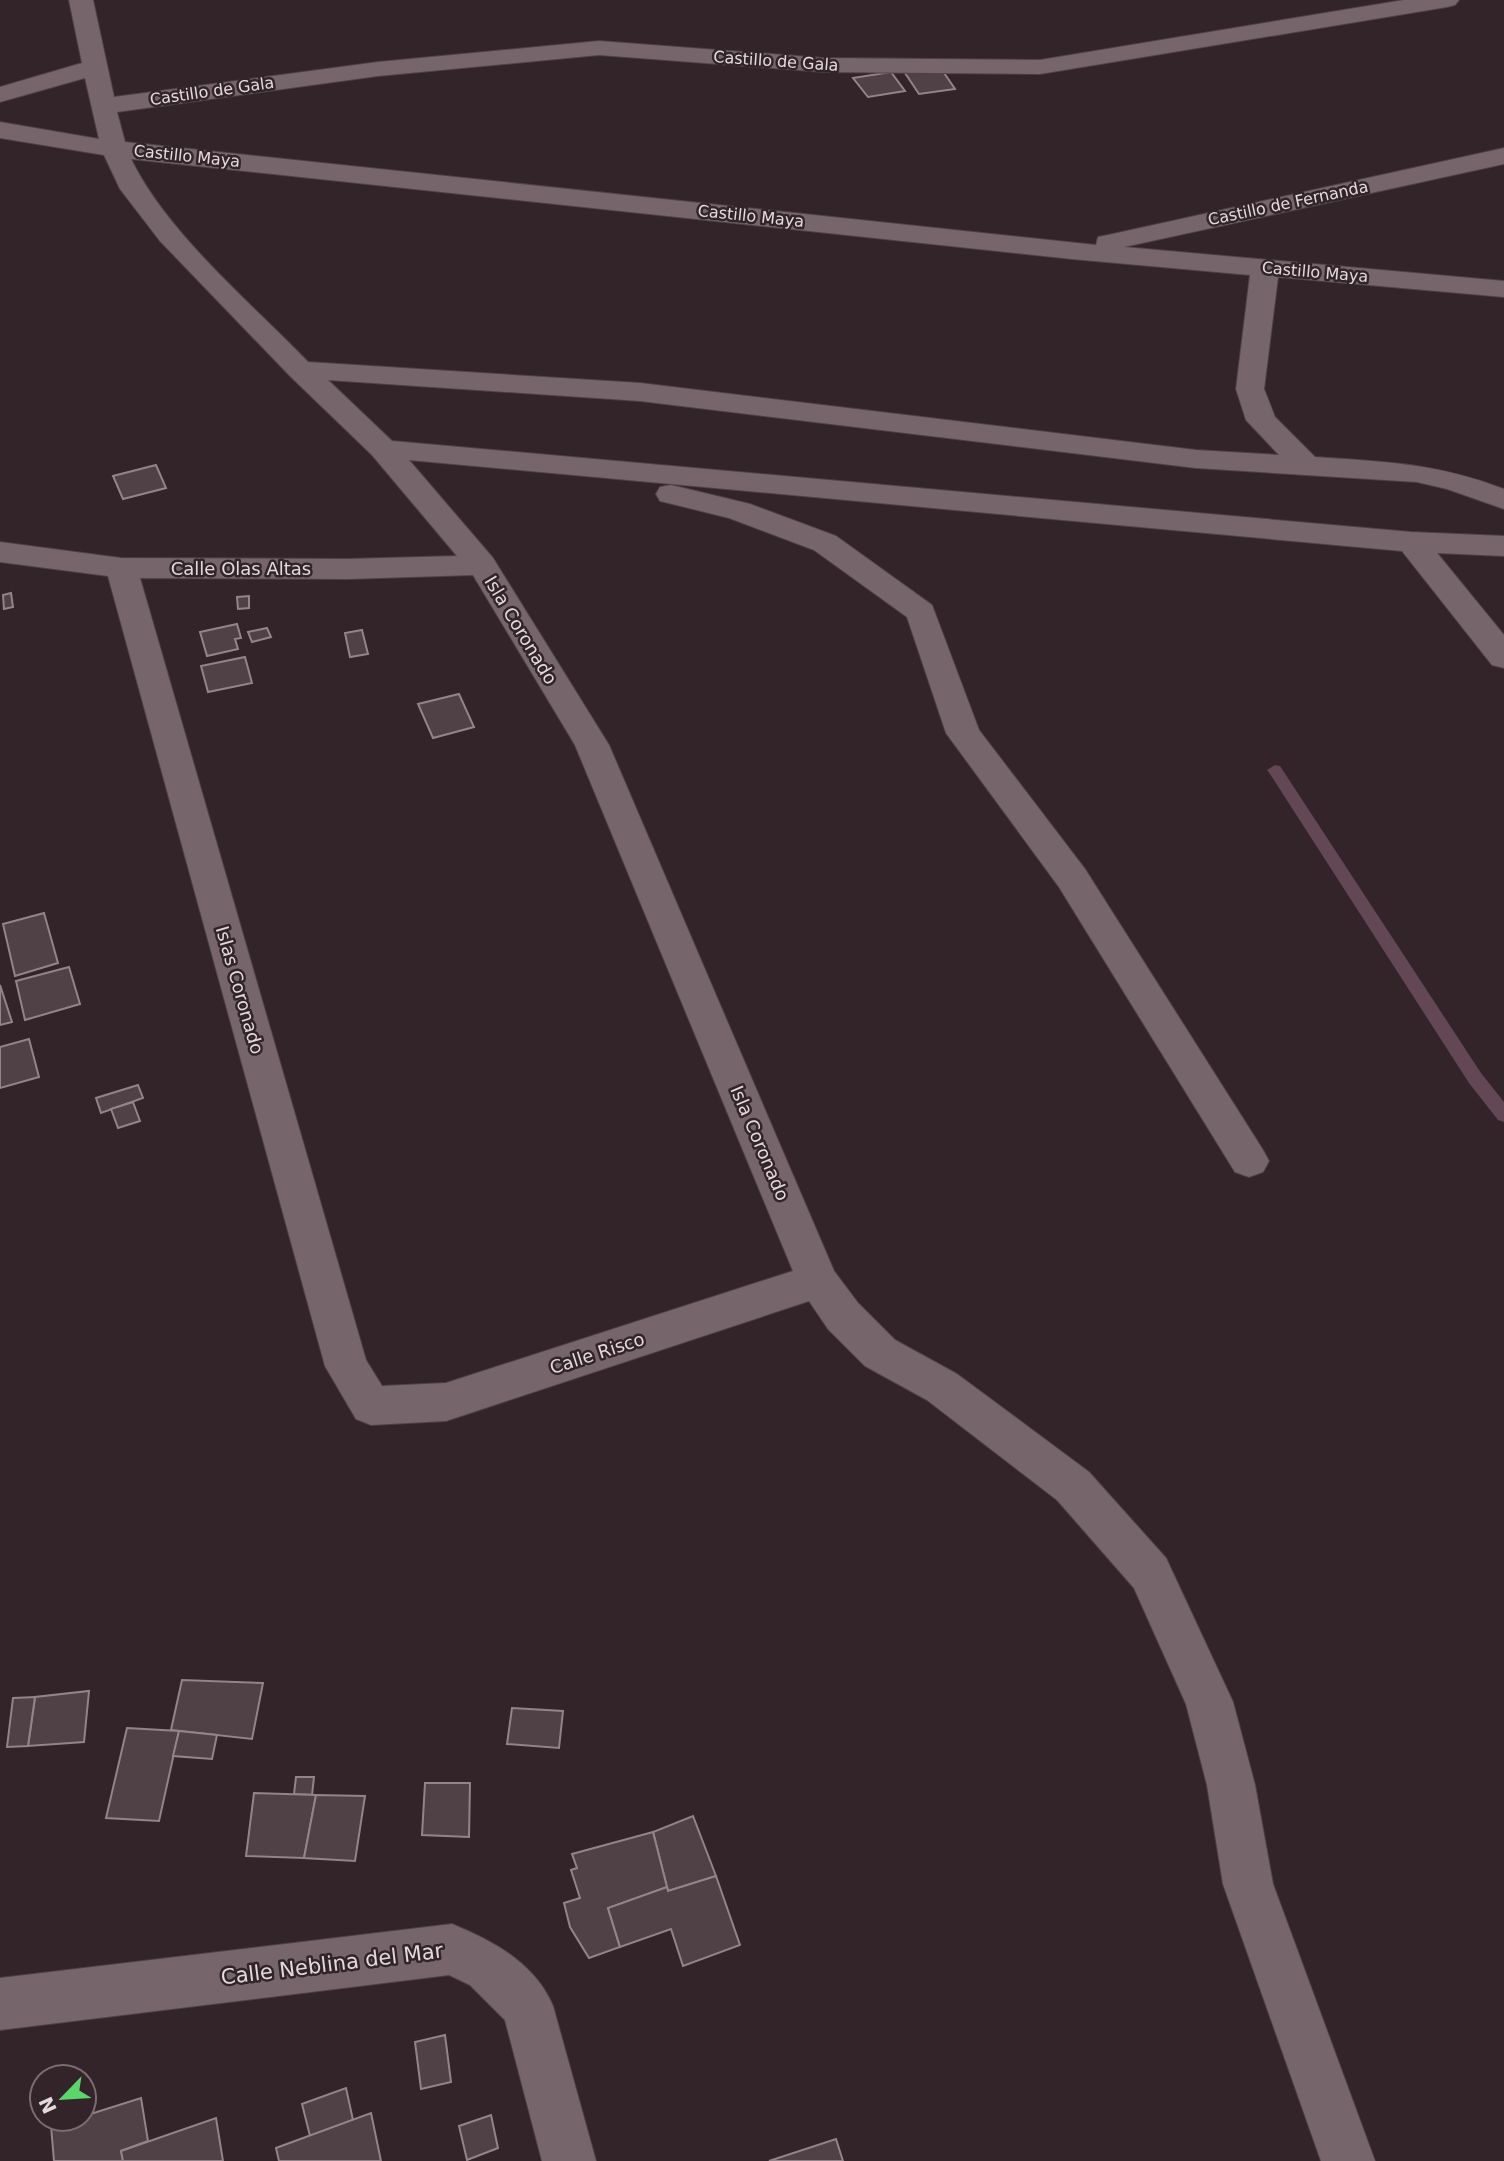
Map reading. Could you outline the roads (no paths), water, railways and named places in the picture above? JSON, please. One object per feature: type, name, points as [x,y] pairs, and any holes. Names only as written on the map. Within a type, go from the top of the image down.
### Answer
[{"type":"street","name":"Isla Coronado","points":[[81,0],[114,149],[133,189],[169,236],[300,370],[383,449],[482,565],[592,745],[818,1281],[843,1316],[880,1353],[942,1387],[1073,1486],[1150,1573],[1209,1702],[1231,1785],[1248,1884],[1348,2161]]},
{"type":"street","name":"Castillo de Gala","points":[[103,106],[378,69],[598,48],[823,65],[1040,67],[1447,0]]},
{"type":"street","points":[[0,95],[96,67]]},
{"type":"street","name":"Castillo Maya","points":[[0,130],[114,149],[1072,251],[1504,289]]},
{"type":"street","name":"Castillo de Fernanda","points":[[1072,251],[1504,156]]},
{"type":"street","points":[[1265,268],[1250,389],[1261,420],[1307,466]]},
{"type":"street","points":[[300,370],[640,392],[1170,456],[1417,473],[1454,481],[1504,500]]},
{"type":"street","points":[[383,449],[1411,542],[1504,546]]},
{"type":"street","points":[[557,465],[738,511],[825,543],[921,612],[963,733],[1072,878],[1249,1161]]},
{"type":"street","points":[[1411,542],[1504,657]]},
{"type":"street","name":"Calle Olas Altas","points":[[0,552],[121,568],[348,569],[482,565]]},
{"type":"street","name":"Islas Coronado","points":[[121,568],[346,1366],[371,1406]]},
{"type":"street","name":"Calle Risco","points":[[371,1406],[446,1402],[818,1281]]},
{"type":"street","name":"Calle Neblina del Mar","points":[[0,2004],[452,1949],[488,1967],[527,2006],[569,2161]]},
{"type":"waterway","points":[[1275,770],[1475,1078],[1504,1115]]}]
